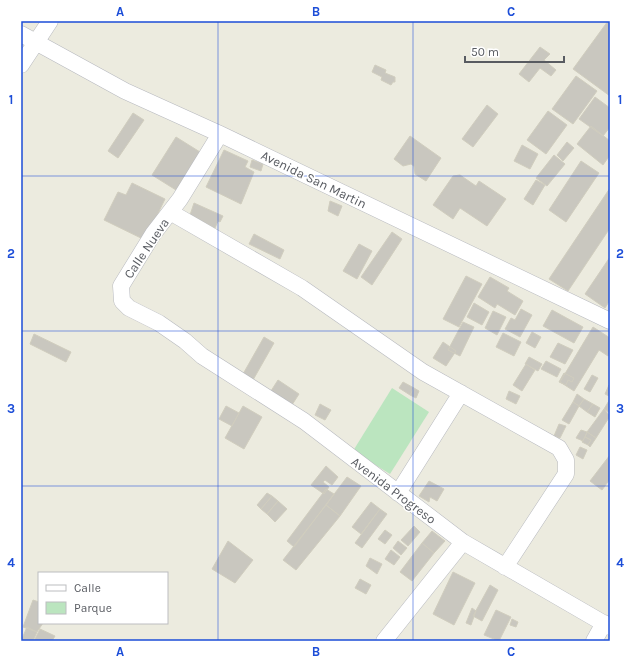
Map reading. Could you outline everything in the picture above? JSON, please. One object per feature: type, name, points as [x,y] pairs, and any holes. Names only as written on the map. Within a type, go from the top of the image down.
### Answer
[{"type":"street","points":[[21,65],[50,21]]},
{"type":"street","name":"Avenida San Martin","points":[[21,34],[125,91],[220,134],[610,321]]},
{"type":"street","name":"Calle Nueva","points":[[185,340],[159,323],[129,308],[122,301],[121,286],[153,234],[170,212],[220,134]]},
{"type":"street","points":[[170,212],[302,288],[423,372],[558,448],[566,460],[566,474],[505,567]]},
{"type":"street","name":"Avenida Progreso","points":[[185,340],[202,356],[304,421],[463,542],[607,625]]},
{"type":"street","points":[[398,493],[461,393]]},
{"type":"street","points":[[384,641],[463,542]]},
{"type":"street","points":[[594,641],[607,625]]},
{"type":"green space","points":[[392,388],[429,412],[390,474],[353,451]]},
{"type":"building","points":[[608,21],[610,21],[610,96],[573,69]]},
{"type":"building","points":[[540,47],[550,54],[544,60],[556,70],[551,76],[540,68],[529,82],[519,74]]},
{"type":"building","points":[[375,65],[386,70],[385,73],[395,77],[395,82],[391,85],[381,80],[382,77],[372,72]]},
{"type":"building","points":[[576,76],[597,91],[573,124],[552,109]]},
{"type":"building","points":[[595,97],[610,108],[610,127],[603,136],[579,119]]},
{"type":"building","points":[[487,105],[498,114],[473,147],[462,139]]},
{"type":"building","points":[[548,111],[567,125],[546,154],[527,140]]},
{"type":"building","points":[[133,113],[144,120],[118,158],[108,151]]},
{"type":"building","points":[[591,126],[610,141],[610,155],[603,165],[577,144]]},
{"type":"building","points":[[410,136],[441,158],[426,181],[415,174],[414,166],[411,164],[403,166],[394,159]]},
{"type":"building","points":[[176,137],[200,152],[176,190],[152,175]]},
{"type":"building","points":[[567,142],[574,148],[563,161],[557,155]]},
{"type":"building","points":[[522,145],[538,154],[530,169],[514,161]]},
{"type":"building","points":[[224,150],[248,161],[245,167],[254,172],[241,204],[206,187]]},
{"type":"building","points":[[554,155],[565,164],[547,186],[536,178]]},
{"type":"building","points":[[252,160],[263,164],[261,171],[250,167]]},
{"type":"building","points":[[581,161],[599,173],[566,222],[549,210]]},
{"type":"building","points":[[460,175],[476,186],[479,181],[506,199],[487,226],[460,208],[453,219],[433,205],[453,176]]},
{"type":"building","points":[[536,180],[545,185],[533,205],[524,199]]},
{"type":"building","points":[[132,183],[165,199],[145,240],[104,220],[118,192],[126,195]]},
{"type":"building","points":[[610,188],[610,228],[568,291],[549,279]]},
{"type":"building","points":[[330,201],[342,206],[338,216],[328,211]]},
{"type":"building","points":[[194,203],[223,216],[220,222],[218,221],[215,228],[190,215]]},
{"type":"building","points":[[392,232],[402,239],[372,285],[361,277]]},
{"type":"building","points":[[254,234],[284,250],[280,259],[249,244]]},
{"type":"building","points":[[359,244],[372,251],[357,279],[343,271]]},
{"type":"building","points":[[610,257],[610,300],[605,308],[585,294]]},
{"type":"building","points":[[466,276],[482,284],[459,327],[443,319]]},
{"type":"building","points":[[490,277],[509,288],[507,291],[523,301],[515,315],[497,304],[495,308],[478,297]]},
{"type":"building","points":[[474,303],[489,312],[482,325],[467,317]]},
{"type":"building","points":[[521,309],[532,315],[520,337],[505,329],[511,318],[515,320]]},
{"type":"building","points":[[552,310],[583,327],[574,343],[543,326]]},
{"type":"building","points":[[493,311],[506,317],[497,335],[485,328]]},
{"type":"building","points":[[463,322],[474,327],[460,356],[448,350]]},
{"type":"building","points":[[593,327],[610,338],[610,352],[608,356],[599,350],[574,391],[560,382]]},
{"type":"building","points":[[532,332],[541,337],[535,348],[526,343]]},
{"type":"building","points":[[503,333],[521,342],[514,356],[496,347]]},
{"type":"building","points":[[34,334],[71,352],[66,362],[30,344]]},
{"type":"building","points":[[264,337],[274,343],[253,380],[243,374]]},
{"type":"building","points":[[443,342],[456,351],[446,366],[433,358]]},
{"type":"building","points":[[558,343],[573,350],[565,364],[550,357]]},
{"type":"building","points":[[529,357],[542,364],[538,371],[525,364]]},
{"type":"building","points":[[546,361],[561,369],[557,377],[541,369]]},
{"type":"building","points":[[526,364],[535,370],[522,391],[513,385]]},
{"type":"building","points":[[564,373],[574,378],[572,382],[568,380],[566,385],[559,382]]},
{"type":"building","points":[[592,375],[598,378],[590,392],[584,389]]},
{"type":"building","points":[[278,380],[299,394],[290,408],[269,394]]},
{"type":"building","points":[[403,382],[414,388],[410,395],[399,388]]},
{"type":"building","points":[[609,385],[610,394],[609,396],[605,394]]},
{"type":"building","points":[[414,388],[419,391],[416,398],[410,395]]},
{"type":"building","points":[[509,391],[520,396],[516,404],[506,399]]},
{"type":"building","points":[[577,394],[584,399],[579,406],[573,402]]},
{"type":"building","points":[[584,399],[593,404],[587,412],[579,406]]},
{"type":"building","points":[[610,399],[610,413],[604,409]]},
{"type":"building","points":[[573,402],[579,406],[569,424],[562,420]]},
{"type":"building","points":[[320,404],[331,410],[325,420],[315,415]]},
{"type":"building","points":[[593,404],[600,408],[595,417],[587,412]]},
{"type":"building","points":[[226,406],[239,413],[232,426],[219,419]]},
{"type":"building","points":[[243,406],[262,417],[244,449],[225,438]]},
{"type":"building","points":[[604,409],[610,416],[596,438],[587,432]]},
{"type":"building","points":[[559,424],[566,426],[560,438],[554,436]]},
{"type":"building","points":[[581,430],[587,432],[583,441],[576,438]]},
{"type":"building","points":[[587,432],[596,438],[590,447],[588,445],[591,440],[585,437]]},
{"type":"building","points":[[585,437],[591,440],[588,445],[582,442]]},
{"type":"building","points":[[580,447],[587,450],[583,459],[576,455]]},
{"type":"building","points":[[610,455],[610,479],[602,490],[590,481]]},
{"type":"building","points":[[326,466],[338,477],[332,485],[325,480],[323,482],[329,487],[324,494],[311,485]]},
{"type":"building","points":[[347,477],[361,486],[340,516],[326,505]]},
{"type":"building","points":[[429,481],[444,489],[437,501],[430,497],[429,502],[419,496]]},
{"type":"building","points":[[326,489],[334,494],[294,547],[287,541]]},
{"type":"building","points":[[267,493],[272,496],[261,509],[257,505]]},
{"type":"building","points":[[272,496],[278,501],[267,514],[261,509]]},
{"type":"building","points":[[278,501],[287,509],[275,522],[267,514]]},
{"type":"building","points":[[371,502],[380,509],[361,534],[352,527]]},
{"type":"building","points":[[326,505],[340,516],[296,570],[283,560]]},
{"type":"building","points":[[380,509],[387,514],[362,548],[355,543]]},
{"type":"building","points":[[414,526],[420,532],[408,546],[401,540]]},
{"type":"building","points":[[385,530],[392,535],[385,544],[378,539]]},
{"type":"building","points":[[432,531],[445,541],[434,553],[422,543]]},
{"type":"building","points":[[228,541],[253,560],[235,583],[212,569]]},
{"type":"building","points":[[398,541],[407,548],[401,555],[393,548]]},
{"type":"building","points":[[422,543],[434,553],[412,581],[400,572]]},
{"type":"building","points":[[391,550],[400,557],[394,565],[385,559]]},
{"type":"building","points":[[370,558],[382,564],[377,574],[366,566]]},
{"type":"building","points":[[453,572],[475,583],[454,625],[433,614]]},
{"type":"building","points":[[360,579],[371,585],[366,594],[355,588]]},
{"type":"building","points":[[490,585],[498,590],[482,621],[473,616]]},
{"type":"building","points":[[33,600],[38,602],[38,624],[42,624],[37,632],[23,627]]},
{"type":"building","points":[[472,608],[476,611],[471,625],[466,623]]},
{"type":"building","points":[[496,610],[511,617],[499,641],[484,635]]},
{"type":"building","points":[[512,619],[518,622],[516,627],[510,625]]},
{"type":"building","points":[[27,627],[37,632],[33,641],[21,641]]},
{"type":"building","points":[[40,629],[55,636],[52,641],[34,641]]}]
